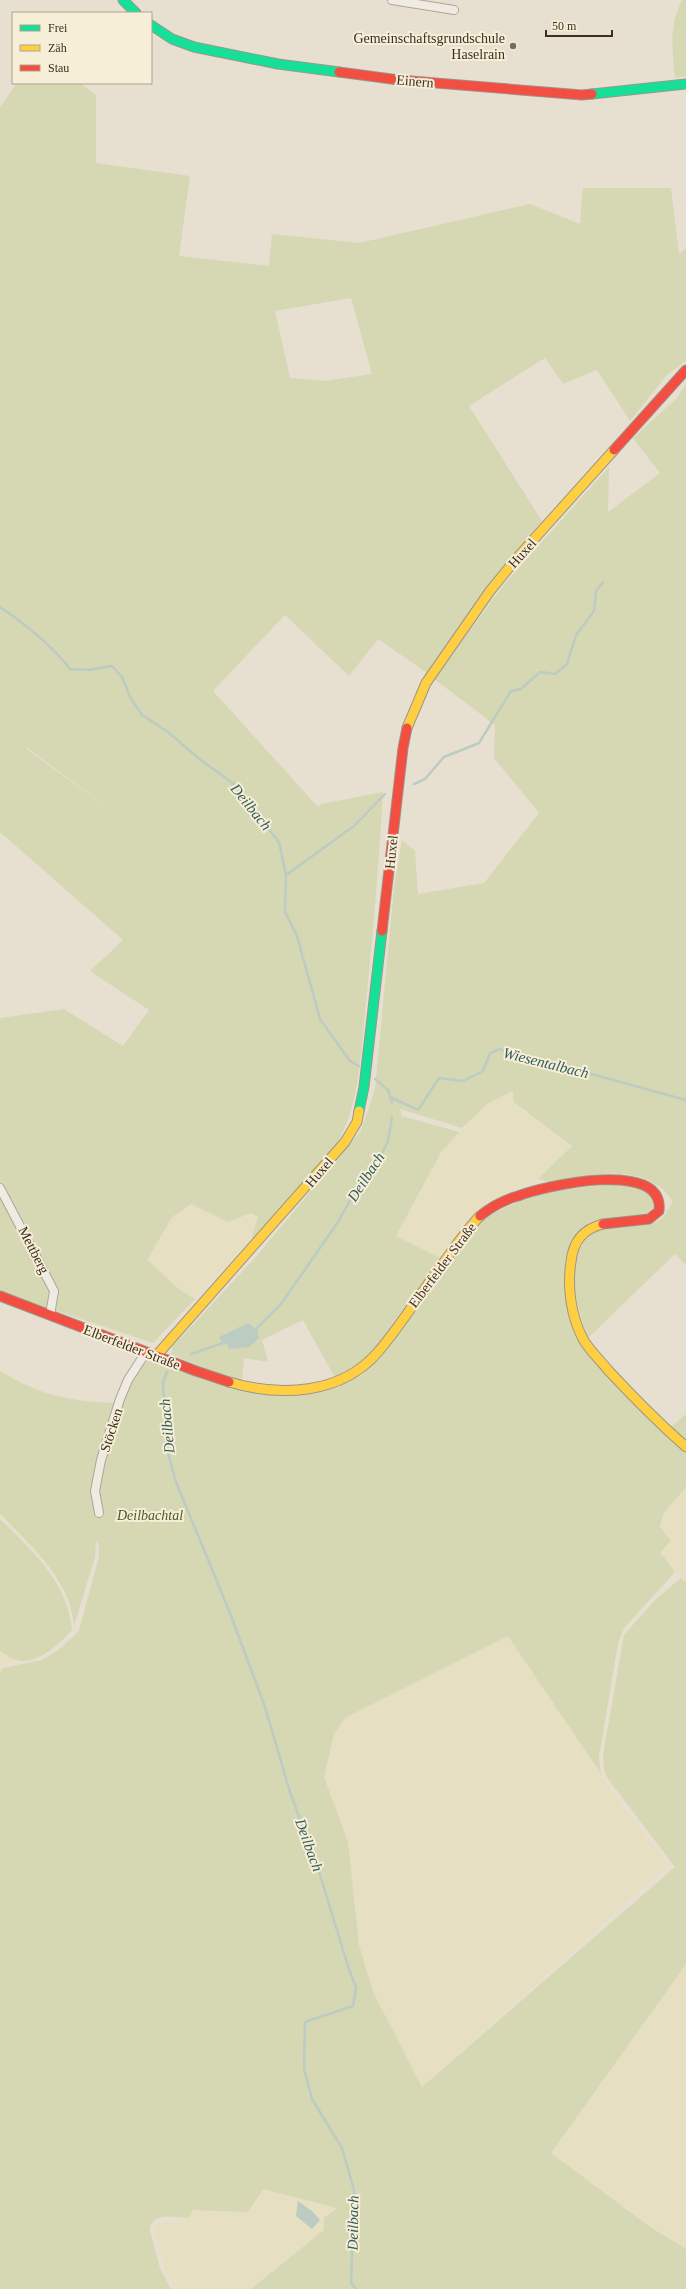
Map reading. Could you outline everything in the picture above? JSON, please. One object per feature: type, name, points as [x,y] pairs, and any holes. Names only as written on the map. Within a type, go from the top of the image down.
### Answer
[{"type":"main road","points":[[123,0],[135,12]]},
{"type":"main road","name":"Einern","points":[[152,27],[172,39],[194,47],[278,64],[399,80],[582,95],[686,84]]},
{"type":"main road","name":"Huxel","points":[[156,1356],[345,1142],[356,1122],[364,1087],[403,748],[409,721],[426,682],[490,591],[516,559],[686,370]]},
{"type":"main road","name":"Elberfelder Straße","points":[[0,1296],[208,1375],[262,1389],[292,1391],[321,1387],[346,1377],[363,1366],[378,1352],[465,1233],[487,1210],[516,1196],[547,1188],[593,1181],[626,1180],[649,1187],[657,1195],[660,1204],[659,1211],[654,1217],[644,1220],[609,1223],[595,1226],[585,1232],[578,1239],[570,1263],[570,1279],[576,1320],[581,1336],[590,1350],[646,1409],[686,1447]]},
{"type":"street","points":[[392,0],[454,10]]},
{"type":"street","name":"Mettberg","points":[[0,1188],[54,1291],[50,1315]]},
{"type":"street","name":"Stöcken","points":[[99,1513],[95,1491],[101,1460],[120,1399],[128,1380],[146,1352]]},
{"type":"shaded area","points":[[513,1091],[514,1103],[572,1146],[531,1185],[511,1191],[490,1201],[467,1221],[440,1258],[396,1237],[441,1152],[487,1104]]},
{"type":"shaded area","points":[[191,1204],[228,1222],[251,1213],[258,1217],[251,1240],[195,1299],[179,1289],[147,1260],[172,1217]]},
{"type":"shaded area","points":[[248,1323],[258,1331],[259,1338],[249,1347],[229,1349],[228,1345],[221,1341],[219,1337]]},
{"type":"shaded area","points":[[686,1487],[686,1582],[675,1572],[660,1552],[660,1527],[663,1514]]},
{"type":"shaded area","points":[[508,1636],[614,1794],[663,1858],[666,1867],[421,2088],[373,1992],[359,1945],[348,1842],[324,1777],[334,1734],[345,1718]]},
{"type":"shaded area","points":[[0,1651],[17,1660],[3,1663],[0,1673]]},
{"type":"shaded area","points":[[686,1964],[686,2249],[650,2227],[551,2154]]},
{"type":"shaded area","points":[[262,2189],[338,2208],[324,2230],[251,2289],[175,2289],[164,2268],[154,2229],[155,2225],[169,2221],[183,2223],[193,2210],[248,2212]]},
{"type":"shaded area","points":[[298,2201],[312,2211],[320,2220],[312,2229],[296,2216]]},
{"type":"green space","points":[[682,0],[686,0],[686,76],[675,78],[672,38],[675,19]]},
{"type":"green space","points":[[16,84],[81,84],[96,95],[96,163],[190,176],[179,256],[269,266],[272,234],[359,243],[530,204],[580,224],[583,188],[671,188],[679,254],[686,248],[686,361],[667,375],[630,421],[597,370],[563,384],[545,358],[469,406],[542,521],[509,558],[427,673],[378,639],[349,676],[285,615],[213,691],[318,807],[321,804],[383,792],[371,950],[357,1087],[342,1134],[313,1175],[251,1240],[258,1217],[251,1213],[228,1222],[191,1204],[172,1217],[147,1260],[179,1289],[195,1299],[153,1343],[54,1310],[56,1291],[0,1184],[0,1018],[64,1009],[123,1046],[149,1010],[90,971],[123,940],[0,832],[0,107]],"holes":[[[351,298],[372,374],[324,381],[290,378],[275,311]],[[26,747],[127,822],[28,750]]]},
{"type":"green space","points":[[686,385],[686,1265],[675,1254],[588,1338],[579,1311],[574,1277],[574,1260],[578,1246],[587,1235],[600,1229],[643,1225],[658,1221],[663,1217],[673,1202],[668,1195],[658,1186],[646,1179],[633,1175],[590,1175],[548,1182],[538,1179],[572,1146],[514,1102],[513,1091],[487,1104],[462,1128],[400,1109],[402,1116],[459,1132],[441,1152],[396,1236],[440,1258],[365,1361],[335,1378],[303,1320],[262,1340],[268,1362],[244,1358],[242,1381],[211,1371],[171,1354],[173,1346],[254,1259],[361,1131],[375,1089],[394,888],[402,840],[415,851],[418,894],[484,883],[539,813],[494,758],[495,725],[434,679],[505,583],[609,467],[608,512],[660,473],[633,438],[676,399]]},
{"type":"green space","name":"Deilbachtal","points":[[625,1184],[639,1189],[648,1195],[653,1203],[653,1208],[645,1215],[579,1232],[569,1246],[565,1271],[569,1315],[613,1382],[686,1454],[686,1487],[663,1514],[660,1527],[671,1541],[660,1552],[675,1572],[624,1628],[618,1643],[599,1757],[601,1774],[508,1636],[345,1718],[334,1734],[324,1777],[348,1842],[359,1945],[373,1992],[422,2087],[675,1867],[608,1779],[604,1770],[603,1755],[624,1635],[655,1600],[681,1578],[686,1582],[686,1964],[551,2153],[650,2227],[686,2249],[686,2289],[251,2289],[324,2230],[324,2218],[337,2208],[263,2189],[248,2212],[193,2210],[188,2218],[170,2216],[154,2220],[150,2231],[160,2268],[171,2289],[0,2289],[0,1673],[3,1668],[42,1660],[57,1651],[79,1630],[99,1557],[99,1545],[96,1541],[95,1557],[74,1626],[71,1609],[65,1593],[57,1579],[36,1551],[0,1514],[0,1371],[28,1386],[56,1396],[85,1401],[117,1403],[135,1365],[145,1363],[149,1359],[235,1388],[340,1384],[361,1376],[382,1356],[479,1222],[497,1212],[532,1197],[585,1187]]},
{"type":"green space","points":[[0,1193],[52,1291],[48,1310],[0,1291]]},
{"type":"green space","points":[[686,1414],[686,1441],[670,1428]]},
{"type":"green space","points":[[0,1519],[36,1555],[46,1568],[64,1597],[69,1613],[72,1630],[55,1647],[40,1657],[32,1660],[17,1660],[0,1651]]},
{"type":"waterway","points":[[414,784],[425,779],[444,757],[479,743],[511,691],[521,689],[540,672],[555,674],[567,664],[576,635],[594,611],[596,591],[603,582]]},
{"type":"waterway","name":"Deilbach","points":[[0,607],[37,635],[55,651],[70,669],[88,670],[112,666],[122,677],[131,699],[142,715],[168,732],[198,758],[238,787],[250,807],[279,842],[286,875],[285,912],[297,936],[320,1019],[350,1061],[359,1066]]},
{"type":"waterway","points":[[286,875],[354,826],[385,794]]},
{"type":"waterway","name":"Wiesentalbach","points":[[390,1097],[418,1110],[439,1078],[463,1081],[483,1071],[490,1053],[501,1049],[686,1100]]},
{"type":"waterway","name":"Deilbach","points":[[375,1079],[388,1090],[392,1102]]},
{"type":"waterway","name":"Deilbach","points":[[255,1330],[281,1304],[338,1222],[352,1197],[374,1170],[388,1141],[392,1117]]},
{"type":"waterway","name":"Deilbach","points":[[191,1354],[226,1342]]},
{"type":"waterway","name":"Deilbach","points":[[167,1372],[163,1382],[166,1446],[176,1482],[230,1613],[265,1707],[290,1792],[317,1865],[356,1988],[353,2006],[305,2022],[304,2068],[312,2099],[342,2148],[354,2190],[351,2283],[356,2289]]},
{"type":"traffic: fast","points":[[123,0],[135,12]]},
{"type":"traffic: fast","points":[[152,26],[172,39],[194,47],[278,64],[339,72]]},
{"type":"traffic: fast","points":[[592,94],[686,84]]},
{"type":"traffic: fast","points":[[359,1111],[364,1087],[382,931]]},
{"type":"traffic: slow","points":[[407,728],[426,683],[490,591],[516,559],[614,450]]},
{"type":"traffic: slow","points":[[156,1356],[345,1142],[357,1122],[359,1111]]},
{"type":"traffic: slow","points":[[229,1382],[269,1390],[309,1389],[346,1377],[363,1366],[386,1342],[460,1240],[480,1216]]},
{"type":"traffic: slow","points":[[603,1224],[590,1229],[580,1237],[572,1255],[570,1291],[573,1311],[579,1330],[589,1348],[608,1370],[646,1410],[686,1447]]},
{"type":"traffic: jam","points":[[339,72],[399,80],[582,95],[592,94]]},
{"type":"traffic: jam","points":[[614,450],[686,370]]},
{"type":"traffic: jam","points":[[382,931],[403,748],[407,728]]},
{"type":"traffic: jam","points":[[480,1216],[498,1204],[513,1198],[576,1182],[624,1180],[643,1185],[656,1195],[659,1211],[649,1219],[603,1224]]},
{"type":"traffic: jam","points":[[0,1296],[196,1371],[229,1382]]},
{"type":"place","name":"Gemeinschaftsgrundschule Haselrain","points":[[513,46]]}]
